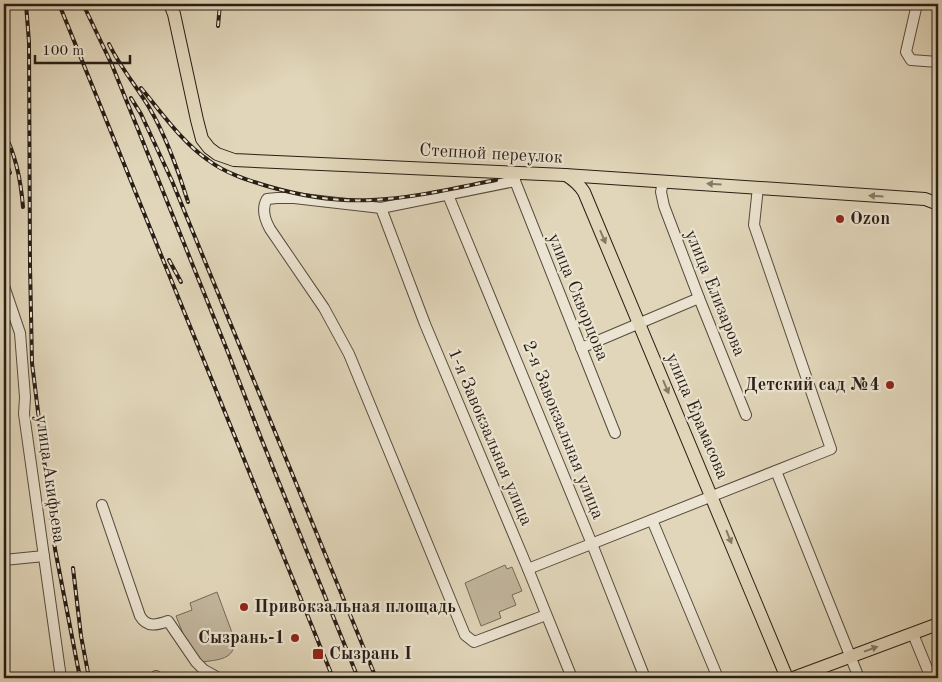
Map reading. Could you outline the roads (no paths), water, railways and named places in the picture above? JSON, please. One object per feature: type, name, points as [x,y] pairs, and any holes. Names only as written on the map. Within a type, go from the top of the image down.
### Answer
[{"type":"main road","name":"Степной переулок","points":[[170,4],[174,14],[202,139],[217,154],[234,160],[515,177],[565,174],[599,176],[925,199],[938,204]]},
{"type":"main road","name":"улица Ерамасова","points":[[565,174],[574,179],[584,192],[787,678]]},
{"type":"main road","points":[[584,192],[586,183],[599,176]]},
{"type":"main road","points":[[793,678],[938,624]]},
{"type":"street","points":[[917,4],[906,52],[911,60],[938,62]]},
{"type":"street","points":[[515,177],[448,195],[381,208],[277,198],[267,199],[264,212],[270,229],[324,308],[349,354],[465,635],[474,642],[546,615]]},
{"type":"street","name":"улица Скворцова","points":[[515,177],[580,348],[615,433]]},
{"type":"street","name":"улица Елизарова","points":[[663,180],[661,192],[664,206],[746,415]]},
{"type":"street","points":[[528,569],[831,449],[754,225],[758,187]]},
{"type":"street","name":"2-я Завокзальная улица","points":[[448,195],[592,544],[645,678]]},
{"type":"street","points":[[925,199],[938,200]]},
{"type":"street","name":"1-я Завокзальная улица","points":[[381,208],[425,324],[572,678]]},
{"type":"street","name":"улица Акифьева","points":[[4,286],[20,333],[25,397],[24,414],[61,678]]},
{"type":"street","points":[[580,348],[699,298]]},
{"type":"street","points":[[776,470],[859,678]]},
{"type":"street","points":[[102,505],[143,621],[149,625],[168,621],[196,662],[216,678]]},
{"type":"street","points":[[652,520],[718,678]]},
{"type":"street","points":[[4,560],[44,556]]},
{"type":"street","points":[[913,634],[931,678]]},
{"type":"railway","points":[[26,4],[29,42],[32,363],[55,549],[80,678]]},
{"type":"railway","points":[[59,4],[333,678]]},
{"type":"railway","points":[[83,4],[112,65],[358,678]]},
{"type":"railway","points":[[218,26],[220,4]]},
{"type":"railway","points":[[109,44],[162,131],[188,202]]},
{"type":"railway","points":[[141,88],[180,135],[208,160],[236,176],[280,190],[332,199],[372,200],[419,195],[496,180]]},
{"type":"railway","points":[[131,98],[141,114],[172,181],[376,678]]},
{"type":"railway","points":[[4,133],[12,150],[17,169],[23,207]]},
{"type":"railway","points":[[4,157],[10,173]]},
{"type":"railway","points":[[169,260],[181,282]]},
{"type":"railway","points":[[73,568],[81,636],[89,678]]},
{"type":"place","name":"Ozon","points":[[840,219]]},
{"type":"place","name":"Детский сад №4","points":[[890,385]]},
{"type":"place","name":"Привокзальная площадь","points":[[244,607]]},
{"type":"place","name":"Сызрань-1","points":[[295,638]]},
{"type":"place","name":"Сызрань I","points":[[318,654]]}]
